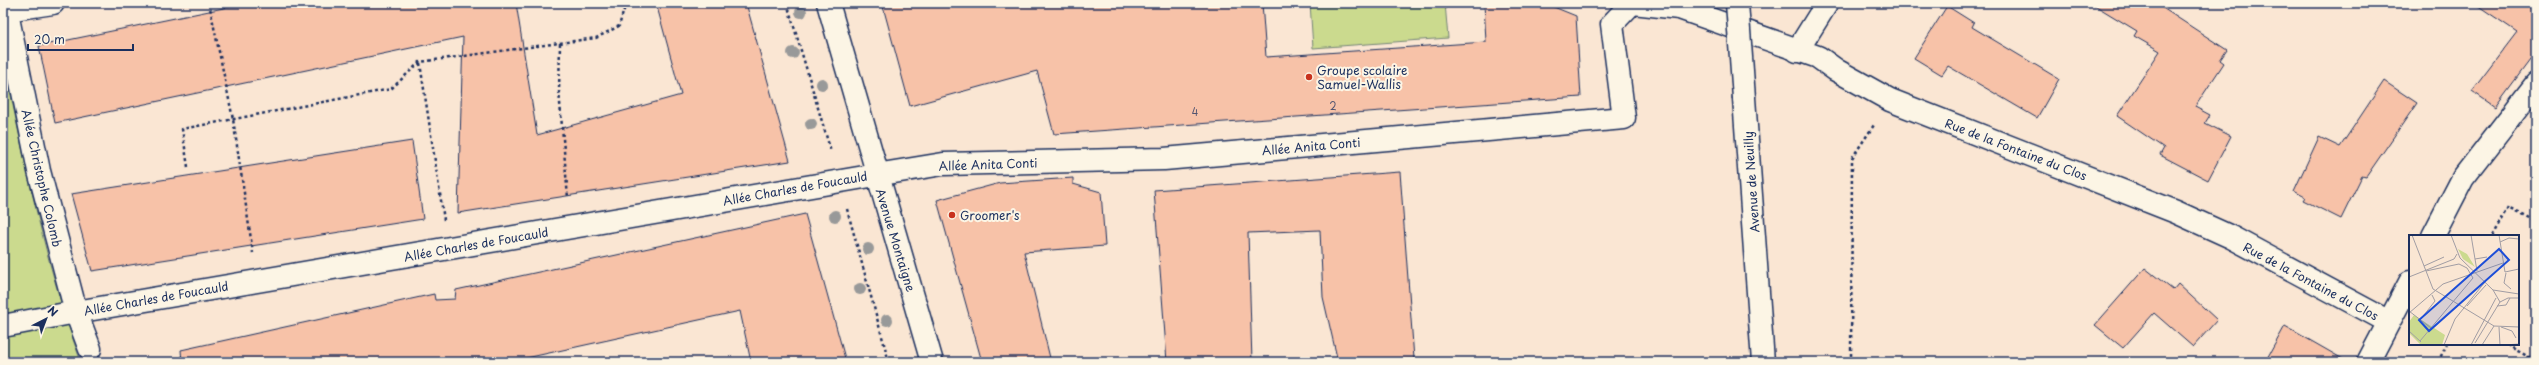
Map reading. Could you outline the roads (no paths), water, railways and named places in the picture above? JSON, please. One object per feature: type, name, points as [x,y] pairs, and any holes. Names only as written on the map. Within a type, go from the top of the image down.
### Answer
[{"type":"street","points":[[6,7],[53,3]]},
{"type":"street","name":"Avenue Montaigne","points":[[828,3],[876,174],[932,362]]},
{"type":"street","name":"Allée Anita Conti","points":[[876,174],[942,164],[1164,159],[1624,118],[1612,24],[1632,3]]},
{"type":"street","name":"Rue de la Fontaine du Clos","points":[[1632,3],[1680,8],[1797,51],[1818,57],[1836,70],[1890,100],[2176,212],[2231,237],[2389,322]]},
{"type":"street","name":"Avenue de Neuilly","points":[[1737,3],[1763,362]]},
{"type":"street","points":[[1797,51],[1827,3]]},
{"type":"street","name":"Allée Christophe Colomb","points":[[6,7],[39,171],[76,312],[90,349]]},
{"type":"street","points":[[2434,235],[2463,178],[2536,84]]},
{"type":"street","name":"Allée Charles de Foucauld","points":[[3,326],[76,312],[876,174]]},
{"type":"street","points":[[2368,362],[2409,284]]},
{"type":"place","name":"Groupe scolaire Samuel-Wallis","points":[[1309,77]]},
{"type":"place","name":"Groomer's","points":[[952,215]]}]
